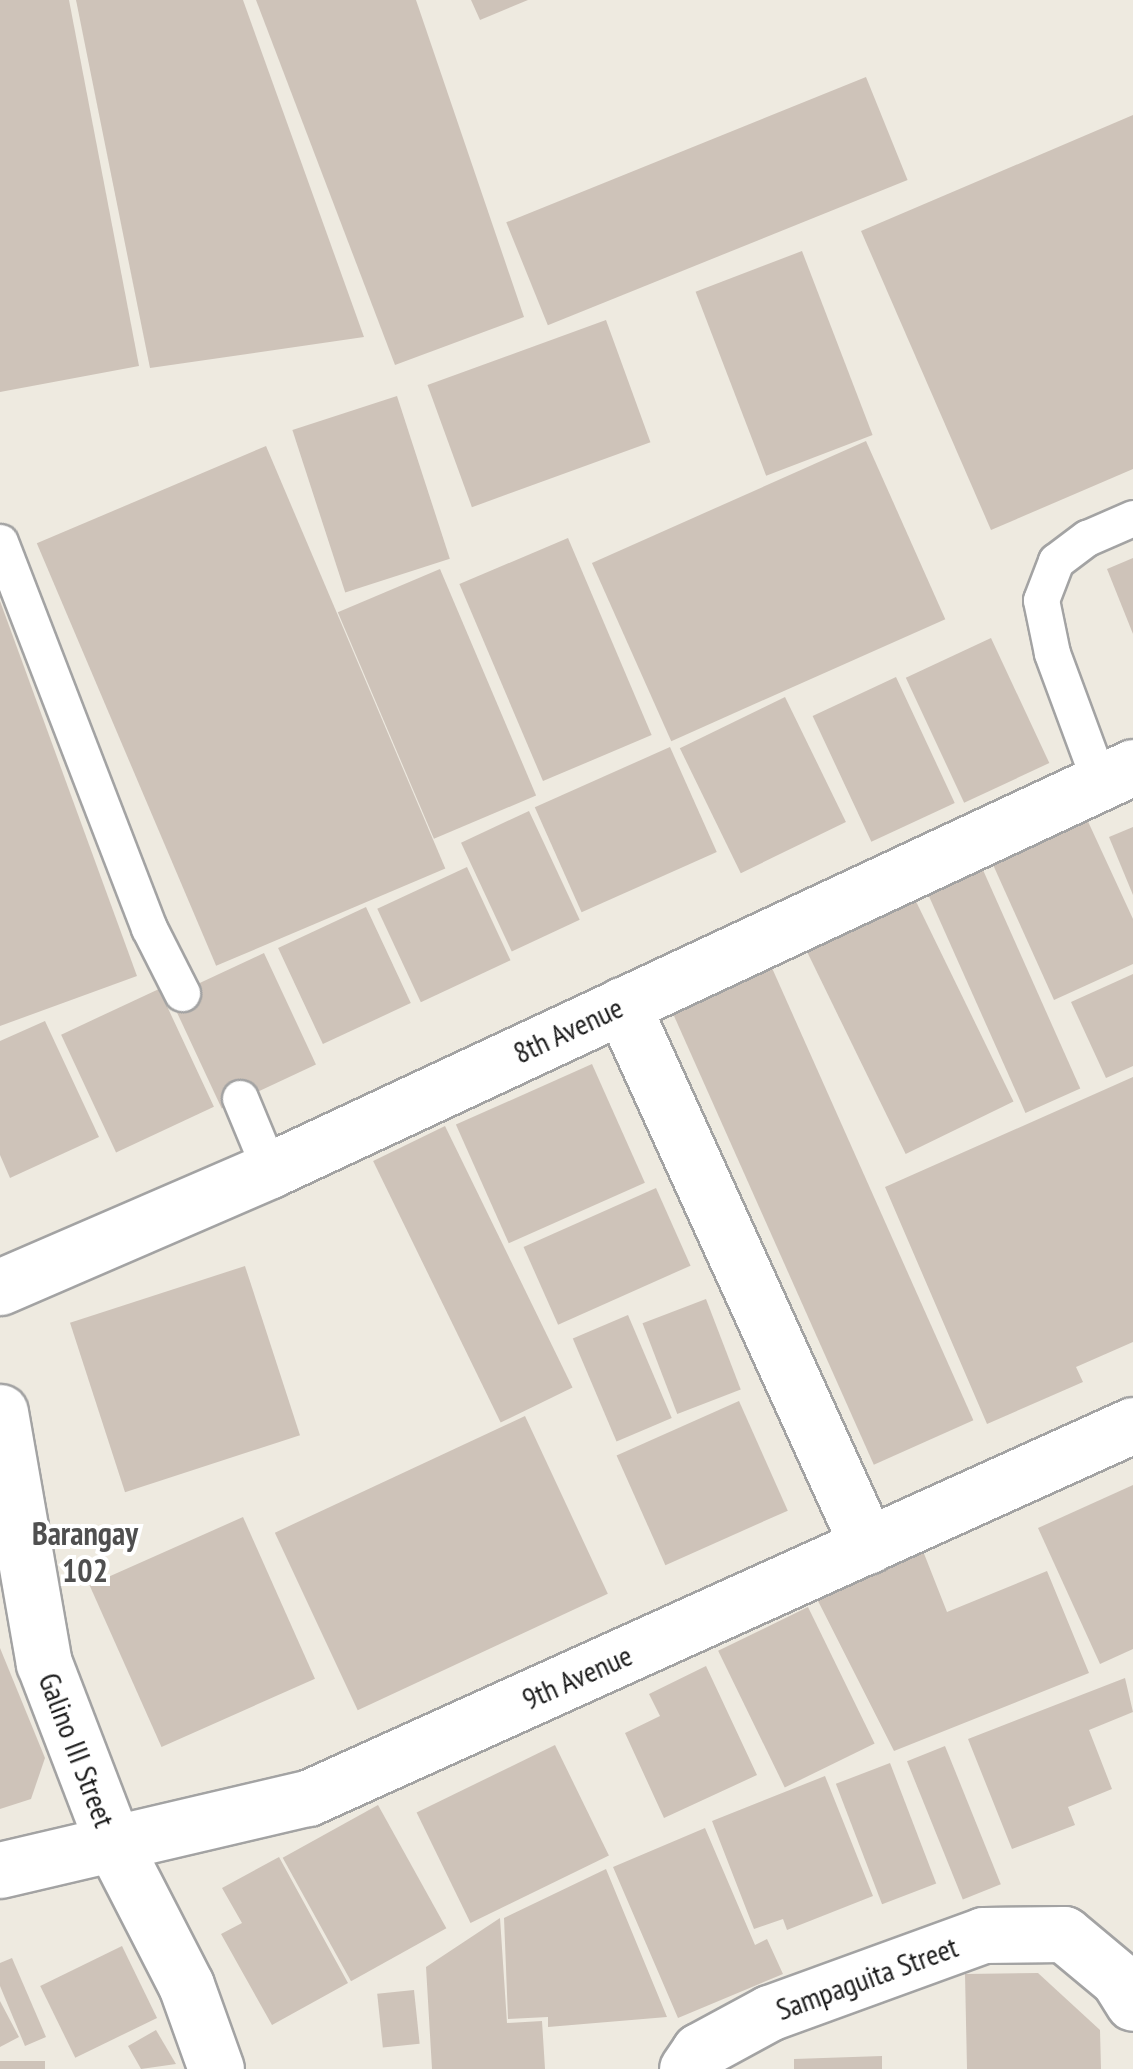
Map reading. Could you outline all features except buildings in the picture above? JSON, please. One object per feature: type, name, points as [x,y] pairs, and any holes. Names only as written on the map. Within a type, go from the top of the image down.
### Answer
[{"type":"street","name":"8th Avenue","points":[[0,1287],[270,1170],[1116,775]]},
{"type":"street","points":[[622,1005],[868,1546]]},
{"type":"street","name":"Galino III Street","points":[[0,1412],[44,1663],[112,1843],[186,1985],[216,2069]]},
{"type":"street","name":"9th Avenue","points":[[0,1870],[308,1798],[1133,1425]]},
{"type":"street","name":"Sampaguita Street","points":[[687,2069],[699,2051],[768,2013],[983,1935],[1064,1934],[1118,1980],[1133,2004]]},
{"type":"lane","points":[[1116,775],[1052,653],[1041,600],[1056,561],[1087,538],[1133,518]]},
{"type":"lane","points":[[0,542],[149,928],[182,993]]},
{"type":"lane","points":[[240,1098],[270,1170]]},
{"type":"district","name":"Barangay 102","points":[[85,1552]]}]
